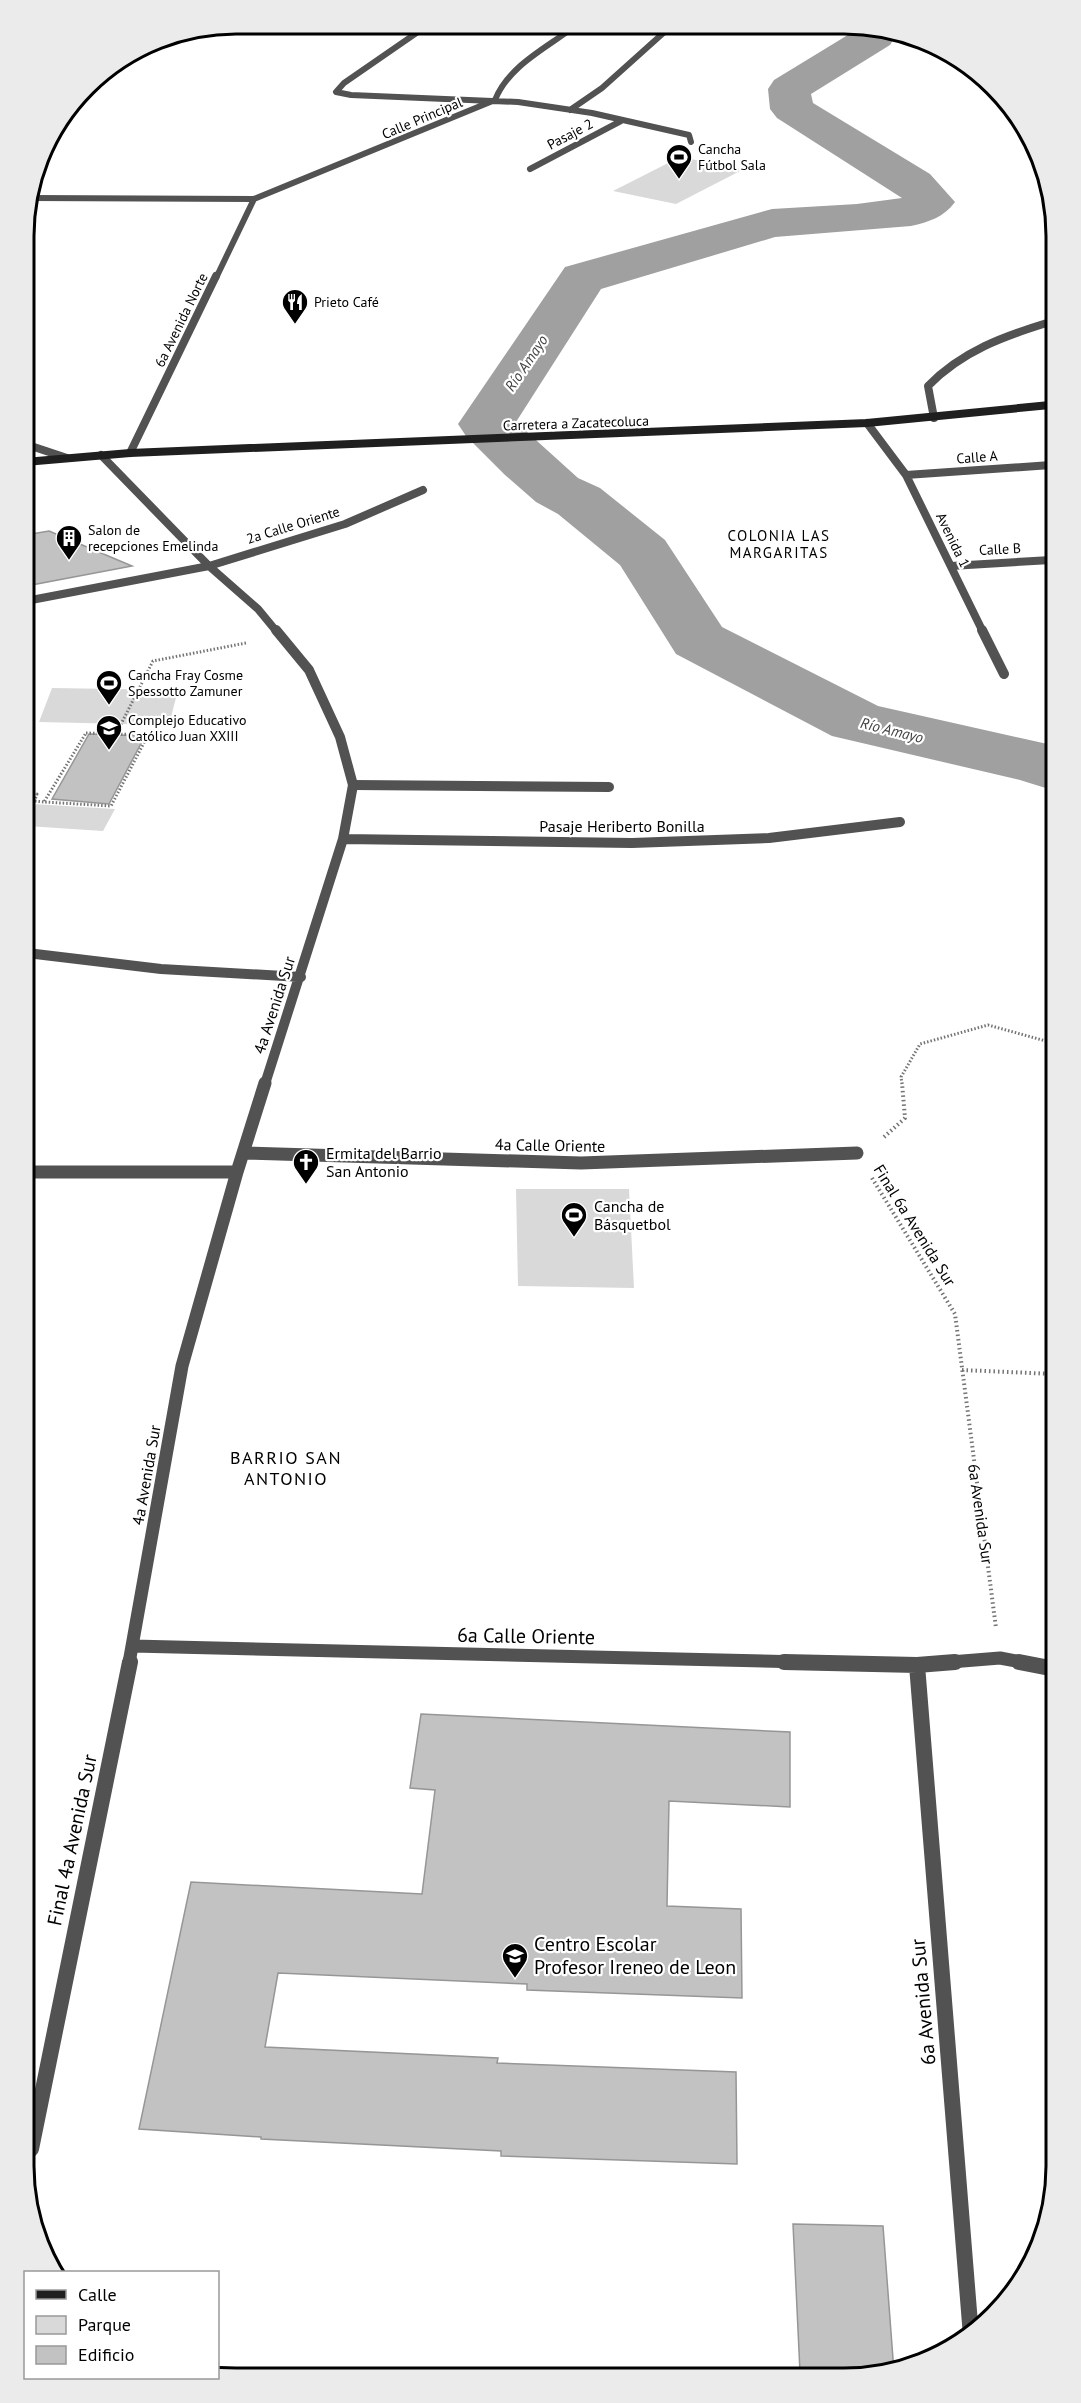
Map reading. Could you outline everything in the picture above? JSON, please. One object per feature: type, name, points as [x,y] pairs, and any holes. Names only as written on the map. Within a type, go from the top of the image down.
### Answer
[{"type":"main road","name":"Carretera a Zacatecoluca","points":[[35,461],[129,453],[867,423],[1046,405]]},
{"type":"street","points":[[495,100],[497,90],[525,63],[563,34]]},
{"type":"street","points":[[570,110],[602,88],[662,34]]},
{"type":"street","points":[[414,35],[344,83],[336,92],[351,95],[495,100],[570,110],[688,135],[691,142]]},
{"type":"street","name":"Calle Principal","points":[[255,199],[495,100]]},
{"type":"street","name":"Pasaje 2","points":[[531,169],[621,121]]},
{"type":"street","points":[[38,198],[255,199]]},
{"type":"street","name":"6a Avenida Norte","points":[[129,453],[255,199]]},
{"type":"street","points":[[934,418],[928,386],[942,369],[963,355],[1046,324]]},
{"type":"street","name":"Avenida 1","points":[[867,423],[906,475],[1004,674]]},
{"type":"street","points":[[35,447],[67,458]]},
{"type":"street","name":"4a Avenida Sur","points":[[101,455],[209,566],[258,609],[309,670],[340,737],[353,785],[343,839],[237,1172],[182,1366],[133,1647]]},
{"type":"street","name":"Calle A","points":[[906,475],[1046,465]]},
{"type":"street","name":"2a Calle Oriente","points":[[35,599],[209,566],[345,524],[423,490]]},
{"type":"street","name":"Calle B","points":[[951,566],[1046,560]]},
{"type":"street","points":[[353,785],[609,787]]},
{"type":"street","name":"Pasaje Heriberto Bonilla","points":[[343,839],[643,842],[769,838],[900,822]]},
{"type":"street","points":[[35,954],[161,969],[300,977]]},
{"type":"street","name":"4a Calle Oriente","points":[[244,1153],[581,1163],[857,1153]]},
{"type":"street","points":[[35,1172],[237,1172]]},
{"type":"street","name":"6a Calle Oriente","points":[[133,1647],[917,1665],[1000,1658],[1046,1667]]},
{"type":"street","name":"Final 4a Avenida Sur","points":[[34,2134],[133,1647]]},
{"type":"street","name":"6a Avenida Sur","points":[[917,1665],[970,2324]]},
{"type":"path","points":[[116,734],[153,661],[252,642]]},
{"type":"path","points":[[35,794],[38,794],[35,801],[44,802],[111,806],[148,735],[86,733],[44,802]]},
{"type":"path","name":"Final 6a Avenida Sur","points":[[962,1370],[955,1314],[857,1153],[884,1138],[905,1118],[901,1077],[920,1044],[988,1024],[1046,1041]]},
{"type":"path","points":[[962,1370],[1046,1374]]},
{"type":"path","name":"6a Avenida Sur","points":[[962,1370],[1000,1658]]},
{"type":"green space","name":"Cancha Fútbol Sala","points":[[680,157],[744,169],[676,204],[613,191]]},
{"type":"green space","name":"Cancha Fray Cosme Spessotto Zamuner","points":[[52,688],[178,690],[169,725],[39,722]]},
{"type":"green space","points":[[35,804],[115,809],[103,831],[35,827]]},
{"type":"green space","name":"Cancha de Básquetbol","points":[[516,1189],[629,1189],[634,1288],[518,1286]]},
{"type":"building","name":"Salon de recepciones Emelinda","points":[[49,531],[132,566],[35,584],[35,533]]},
{"type":"building","points":[[89,734],[145,736],[109,804],[52,799]]},
{"type":"building","points":[[421,1714],[790,1732],[790,1807],[669,1801],[667,1906],[741,1909],[742,1998],[527,1990],[527,1984],[278,1973],[265,2047],[498,2058],[497,2063],[736,2072],[737,2164],[501,2156],[501,2151],[261,2139],[261,2137],[139,2129],[191,1882],[422,1894],[435,1790],[410,1788]]},
{"type":"building","points":[[793,2224],[883,2226],[893,2363],[871,2367],[800,2368]]},
{"type":"waterway","name":"Río Amayo","points":[[874,37],[789,89],[792,109],[914,184],[931,202],[911,212],[772,223],[583,278],[486,424],[525,463],[557,490],[579,501],[643,553],[699,640],[856,722],[1046,766]]},
{"type":"place","name":"Cancha Fútbol Sala","points":[[679,180]]},
{"type":"place","name":"Prieto Café","points":[[295,325]]},
{"type":"place","name":"Salon de recepciones Emelinda","points":[[69,561]]},
{"type":"place","name":"Cancha Fray Cosme Spessotto Zamuner","points":[[109,706]]},
{"type":"place","name":"Complejo Educativo Católico Juan XXIII","points":[[109,751]]},
{"type":"place","name":"Ermita del Barrio San Antonio","points":[[306,1185]]},
{"type":"place","name":"Cancha de Básquetbol","points":[[574,1238]]},
{"type":"place","name":"Centro Escolar Profesor Ireneo de Leon","points":[[515,1979]]},
{"type":"district","name":"COLONIA LAS MARGARITAS","points":[[779,544]]},
{"type":"district","name":"BARRIO SAN ANTONIO","points":[[286,1467]]}]
